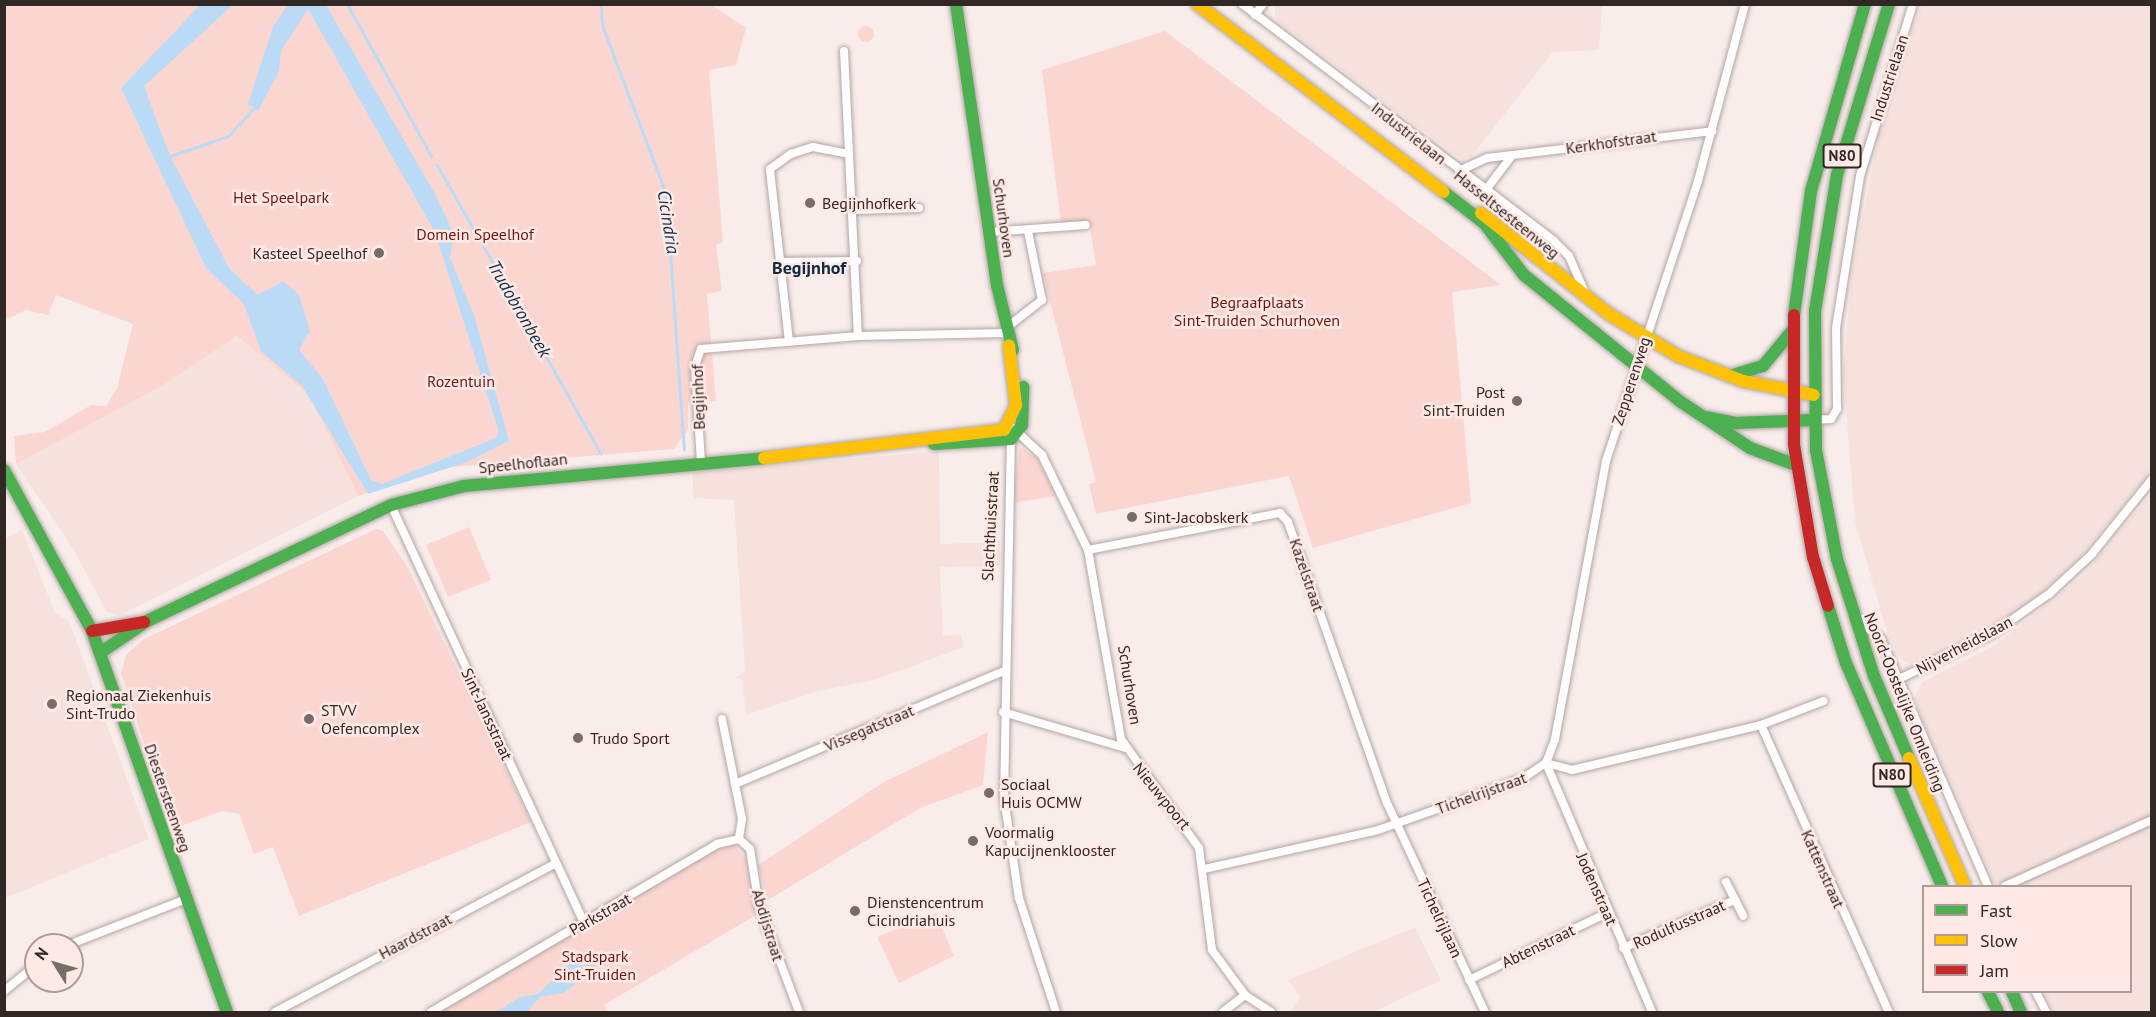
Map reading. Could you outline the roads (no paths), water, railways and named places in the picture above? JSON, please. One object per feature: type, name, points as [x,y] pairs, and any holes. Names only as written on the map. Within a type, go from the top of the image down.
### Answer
[{"type":"main road","name":"Schurhoven","points":[[956,4],[989,232],[1007,335]]},
{"type":"main road","name":"Hasseltsesteenweg","points":[[1197,4],[1484,223],[1524,275],[1635,366],[1750,448],[1796,465]]},
{"type":"main road","name":"Hasseltsesteenweg","points":[[1207,4],[1588,298],[1646,337],[1730,377],[1790,392],[1814,395]]},
{"type":"main road","name":"N80","points":[[1865,4],[1811,191],[1792,331],[1790,392],[1792,422],[1796,465],[1830,622],[1942,885]]},
{"type":"main road","name":"Noord-Oostelijke Omleiding","points":[[1889,4],[1837,175],[1815,311],[1814,420],[1826,513],[1852,615],[1965,885]]},
{"type":"main road","points":[[1730,377],[1763,366],[1792,331]]},
{"type":"main road","name":"Slachthuisstraat","points":[[1007,335],[1016,394],[1013,432]]},
{"type":"main road","name":"Hasseltsesteenweg","points":[[1704,417],[1735,423],[1814,420]]},
{"type":"main road","name":"Speelhoflaan","points":[[100,652],[147,621],[391,505],[464,486],[701,462],[929,443],[1013,432]]},
{"type":"main road","name":"Diestersteenweg","points":[[4,470],[92,632],[226,1012]]},
{"type":"main road","name":"Speelhoflaan","points":[[92,632],[147,621]]},
{"type":"main road","points":[[1988,993],[1998,1012]]},
{"type":"main road","points":[[2012,993],[2022,1012]]},
{"type":"street","name":"Industrielaan","points":[[1242,4],[1569,256],[1588,298]]},
{"type":"street","points":[[1255,15],[1263,4]]},
{"type":"street","name":"Zepperenweg","points":[[1546,763],[1555,739],[1598,496],[1635,366],[1713,131],[1744,4]]},
{"type":"street","name":"Industrielaan","points":[[1814,420],[1831,419],[1837,409],[1836,328],[1860,176],[1913,4]]},
{"type":"street","points":[[844,51],[849,154],[855,210],[858,336]]},
{"type":"street","name":"Kerkhofstraat","points":[[1459,171],[1469,162],[1713,131]]},
{"type":"street","points":[[789,342],[770,169],[806,148],[849,154]]},
{"type":"street","points":[[1485,191],[1510,157]]},
{"type":"street","points":[[855,210],[918,208]]},
{"type":"street","points":[[989,232],[1028,231],[1086,225]]},
{"type":"street","points":[[1007,335],[1042,300],[1028,231]]},
{"type":"street","points":[[781,262],[857,261]]},
{"type":"street","name":"Begijnhof","points":[[701,462],[697,354],[711,347],[858,336],[1007,335]]},
{"type":"street","name":"Schurhoven","points":[[1013,432],[1042,455],[1088,550],[1125,748]]},
{"type":"street","name":"Slachthuisstraat","points":[[1013,432],[1002,672],[1010,849],[1031,941],[1056,1012]]},
{"type":"street","name":"Nijverheidslaan","points":[[1899,679],[1993,633],[2049,594],[2092,554],[2151,479]]},
{"type":"street","name":"Sint-Jansstraat","points":[[391,505],[584,922]]},
{"type":"street","name":"Kazelstraat","points":[[1088,550],[1280,513],[1297,545],[1396,824]]},
{"type":"street","points":[[1852,615],[1881,639],[1988,885]]},
{"type":"street","name":"Vissegatstraat","points":[[735,784],[1002,672]]},
{"type":"street","name":"Tichelrijstraat","points":[[1204,869],[1396,824],[1522,779],[1546,763],[1572,770],[1761,725],[1824,701]]},
{"type":"street","name":"Nieuwpoort","points":[[1002,711],[1125,748],[1191,830],[1204,869],[1212,950],[1245,995]]},
{"type":"street","points":[[722,719],[735,784],[740,838]]},
{"type":"street","name":"Kattenstraat","points":[[1761,725],[1889,1012]]},
{"type":"street","name":"Jodenstraat","points":[[1546,763],[1607,913],[1652,1012]]},
{"type":"street","points":[[2007,885],[2151,820]]},
{"type":"street","name":"Tichelrijlaan","points":[[1396,824],[1485,1012]]},
{"type":"street","name":"Parkstraat","points":[[430,1012],[717,844],[740,838]]},
{"type":"street","name":"Abdijstraat","points":[[740,838],[755,863],[759,906],[800,1012]]},
{"type":"street","name":"Haardstraat","points":[[276,1012],[556,863]]},
{"type":"street","name":"Rodulfusstraat","points":[[1726,882],[1743,916]]},
{"type":"street","points":[[84,939],[186,899]]},
{"type":"street","name":"Rodulfusstraat","points":[[1623,948],[1735,900]]},
{"type":"street","name":"Abtenstraat","points":[[1469,980],[1607,913]]},
{"type":"street","points":[[4,991],[24,975]]},
{"type":"street","points":[[2036,993],[2046,1012]]},
{"type":"street","points":[[1223,1012],[1245,995],[1271,1012]]},
{"type":"water","points":[[201,4],[233,5],[144,86],[170,156],[229,268],[258,295],[283,281],[299,295],[310,331],[299,350],[323,379],[371,480],[382,484],[496,438],[499,432],[435,232],[308,9],[281,51],[279,71],[258,111],[248,104],[273,27],[288,5],[326,5],[435,194],[454,234],[450,258],[474,315],[509,441],[467,462],[368,494],[302,386],[261,351],[244,304],[206,268],[121,88]]},
{"type":"water","points":[[575,959],[597,965],[564,993],[540,997],[527,1012],[496,1012],[520,997],[538,994]]},
{"type":"waterway","name":"Trudobronbeek","points":[[347,4],[431,156]]},
{"type":"waterway","name":"Cicindria","points":[[600,4],[603,28],[666,194],[684,449]]},
{"type":"waterway","points":[[170,156],[228,136],[254,108]]},
{"type":"waterway","name":"Trudobronbeek","points":[[437,165],[601,454]]},
{"type":"place","name":"Begijnhofkerk","points":[[810,203]]},
{"type":"place","name":"Kasteel Speelhof","points":[[379,253]]},
{"type":"place","name":"Post Sint-Truiden","points":[[1517,401]]},
{"type":"place","name":"Sint-Jacobskerk","points":[[1132,517]]},
{"type":"place","name":"Regionaal Ziekenhuis Sint-Trudo","points":[[52,704]]},
{"type":"place","name":"STVV Oefencomplex","points":[[309,719]]},
{"type":"place","name":"Trudo Sport","points":[[578,738]]},
{"type":"place","name":"Sociaal Huis OCMW","points":[[989,793]]},
{"type":"place","name":"Voormalig Kapucijnenklooster","points":[[973,841]]},
{"type":"place","name":"Dienstencentrum Cicindriahuis","points":[[855,911]]},
{"type":"district","name":"Begijnhof","points":[[809,268]]},
{"type":"park label","name":"Het Speelpark","points":[[281,197]]},
{"type":"park label","name":"Domein Speelhof","points":[[475,234]]},
{"type":"park label","name":"Begraafplaats Sint-Truiden Schurhoven","points":[[1257,311]]},
{"type":"park label","name":"Rozentuin","points":[[461,381]]},
{"type":"park label","name":"Stadspark Sint-Truiden","points":[[595,965]]}]
